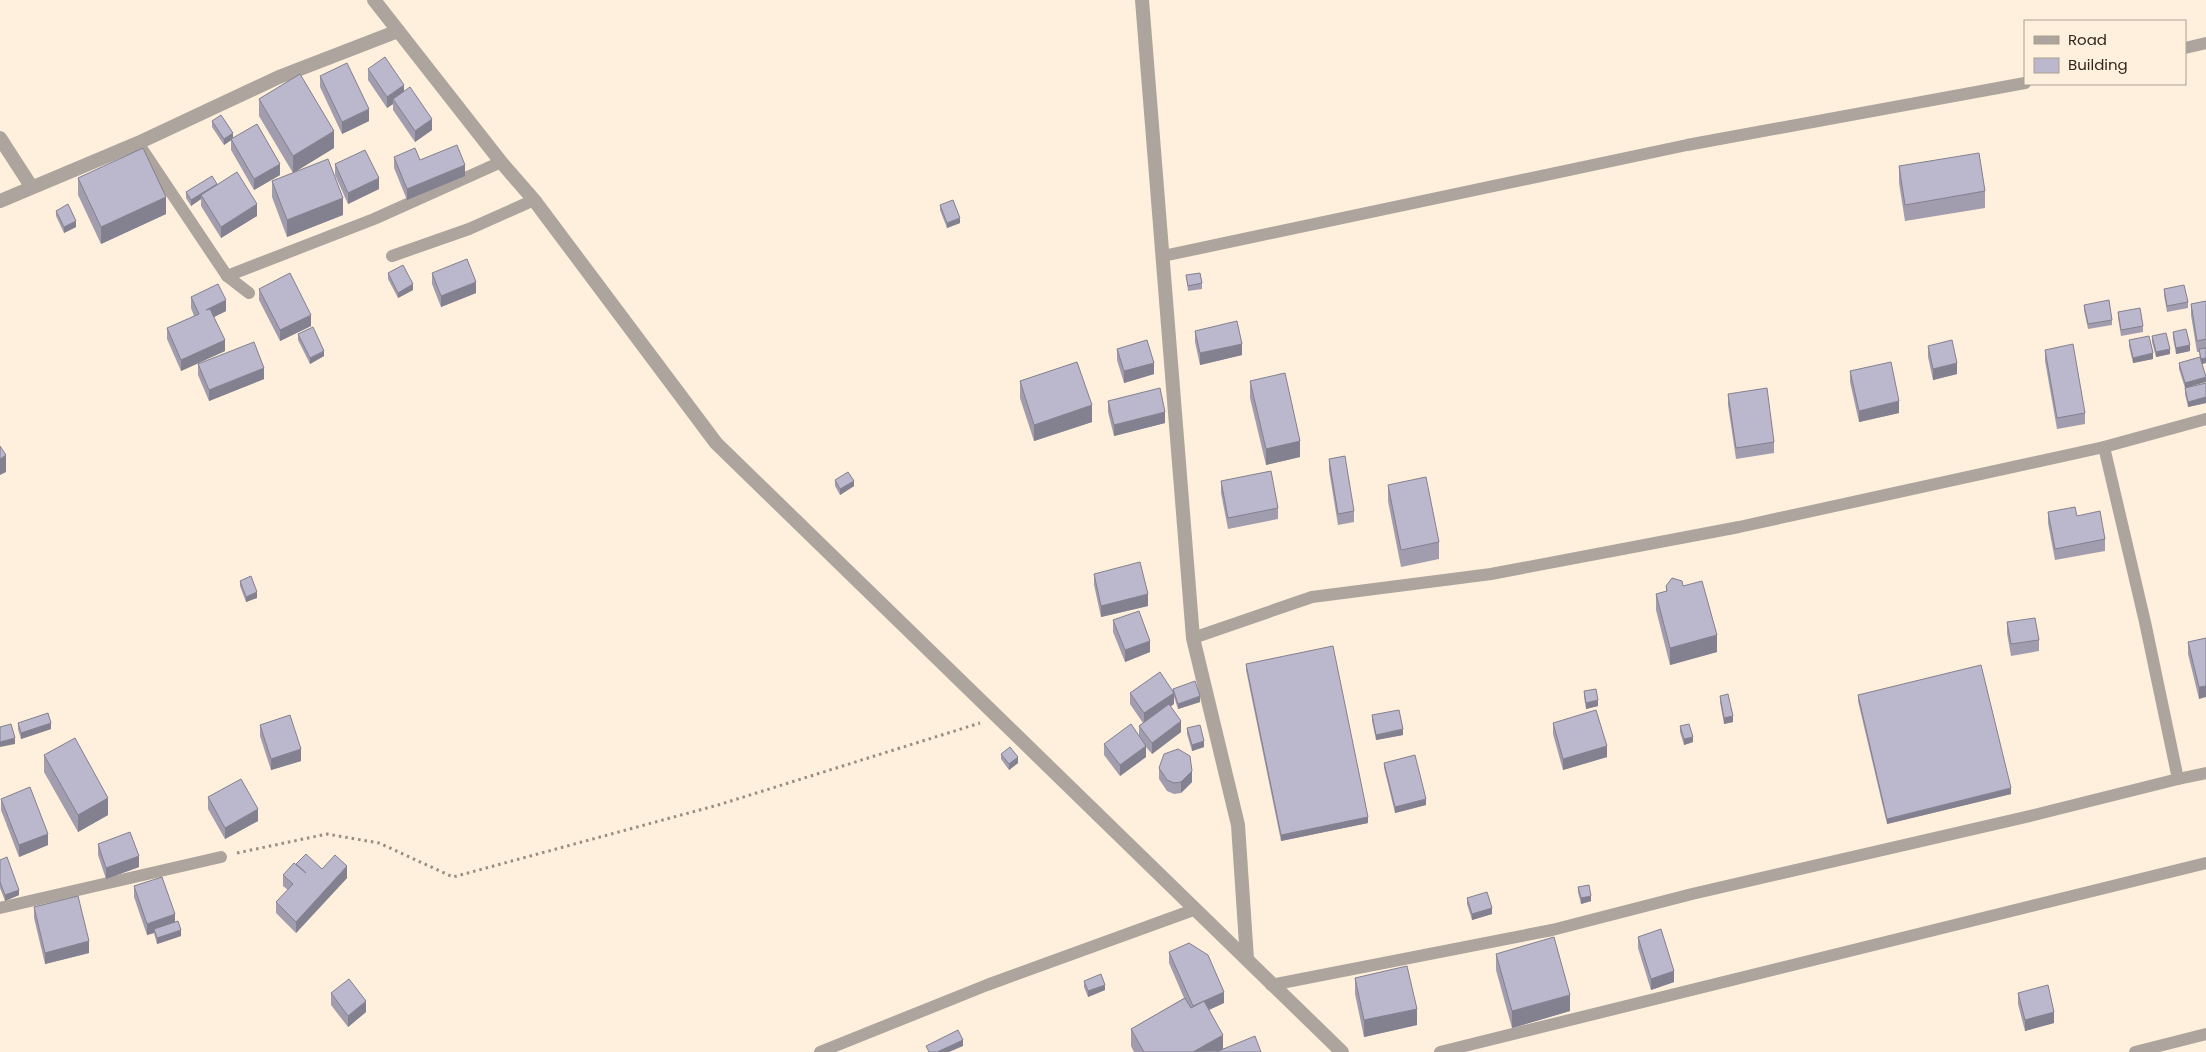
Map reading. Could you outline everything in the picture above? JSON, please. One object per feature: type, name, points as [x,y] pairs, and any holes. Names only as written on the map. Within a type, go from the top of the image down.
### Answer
[{"type":"street","points":[[374,0],[501,162],[534,200],[716,443],[1342,1052]]},
{"type":"street","points":[[1142,0],[1193,638],[1238,825],[1247,959]]},
{"type":"street","points":[[0,201],[31,186],[138,143],[279,77],[398,31]]},
{"type":"street","points":[[0,138],[31,186]]},
{"type":"lane","points":[[2186,48],[2206,43]]},
{"type":"lane","points":[[1163,256],[1687,145],[2024,83]]},
{"type":"lane","points":[[138,143],[228,276],[249,294]]},
{"type":"lane","points":[[228,276],[374,219],[501,162]]},
{"type":"lane","points":[[392,256],[469,229],[534,200]]},
{"type":"lane","points":[[1193,638],[1312,597],[1510,570],[1739,527],[2104,447],[2206,419]]},
{"type":"lane","points":[[2104,447],[2145,622],[2178,779]]},
{"type":"lane","points":[[1271,985],[1552,930],[1692,894],[2206,773]]},
{"type":"lane","points":[[0,908],[221,856]]},
{"type":"lane","points":[[1440,1052],[2206,863]]},
{"type":"lane","points":[[820,1052],[987,985],[1196,909]]},
{"type":"lane","points":[[2135,1052],[2206,1034]]},
{"type":"path","points":[[221,856],[328,834],[379,843],[453,877],[718,805],[998,718]]},
{"type":"building","points":[[385,57],[404,85],[387,97],[368,69]]},
{"type":"building","points":[[347,63],[369,109],[342,122],[320,76]]},
{"type":"building","points":[[300,74],[334,131],[293,156],[259,99]]},
{"type":"building","points":[[410,87],[432,119],[415,131],[393,99]]},
{"type":"building","points":[[221,115],[233,133],[224,139],[212,121]]},
{"type":"building","points":[[257,124],[280,164],[254,179],[231,139]]},
{"type":"building","points":[[457,145],[465,165],[407,189],[394,157],[415,148],[420,160]]},
{"type":"building","points":[[143,148],[166,197],[101,227],[78,178]]},
{"type":"building","points":[[365,150],[379,178],[348,193],[335,164]]},
{"type":"building","points":[[1979,153],[1985,191],[1905,205],[1899,166]]},
{"type":"building","points":[[328,159],[343,198],[287,220],[272,181]]},
{"type":"building","points":[[237,172],[257,204],[221,227],[201,195]]},
{"type":"building","points":[[212,176],[217,184],[191,200],[186,192]]},
{"type":"building","points":[[953,200],[960,218],[947,223],[940,205]]},
{"type":"building","points":[[68,204],[76,221],[64,227],[56,211]]},
{"type":"building","points":[[467,259],[476,282],[441,296],[432,273]]},
{"type":"building","points":[[403,265],[413,284],[398,293],[388,273]]},
{"type":"building","points":[[290,273],[311,315],[280,330],[259,289]]},
{"type":"building","points":[[1200,273],[1202,283],[1188,286],[1186,275]]},
{"type":"building","points":[[218,284],[226,300],[206,310],[210,309],[225,340],[181,360],[167,328],[199,314],[191,297]]},
{"type":"building","points":[[2184,285],[2188,302],[2167,306],[2164,289]]},
{"type":"building","points":[[2109,300],[2112,320],[2088,324],[2084,305]]},
{"type":"building","points":[[2206,301],[2206,339],[2197,341],[2191,304]]},
{"type":"building","points":[[2140,308],[2143,326],[2121,330],[2118,312]]},
{"type":"building","points":[[1237,321],[1242,344],[1200,353],[1195,331]]},
{"type":"building","points":[[313,327],[324,351],[310,358],[298,334]]},
{"type":"building","points":[[2186,329],[2190,345],[2176,348],[2173,332]]},
{"type":"building","points":[[2166,333],[2170,349],[2156,352],[2152,336]]},
{"type":"building","points":[[2149,336],[2153,353],[2133,358],[2129,340]]},
{"type":"building","points":[[1147,340],[1154,363],[1124,371],[1117,349]]},
{"type":"building","points":[[1952,340],[1957,363],[1933,369],[1928,346]]},
{"type":"building","points":[[254,342],[264,368],[209,390],[198,364]]},
{"type":"building","points":[[2073,344],[2085,413],[2057,418],[2045,350]]},
{"type":"building","points":[[2206,348],[2206,358],[2201,359],[2199,349]]},
{"type":"building","points":[[2200,357],[2206,377],[2185,383],[2179,363]]},
{"type":"building","points":[[1077,362],[1092,405],[1034,425],[1020,381]]},
{"type":"building","points":[[1891,362],[1899,401],[1859,411],[1850,371]]},
{"type":"building","points":[[1285,373],[1300,441],[1266,449],[1250,381]]},
{"type":"building","points":[[2206,383],[2206,397],[2188,402],[2185,388]]},
{"type":"building","points":[[1160,388],[1165,412],[1114,425],[1108,401]]},
{"type":"building","points":[[1767,388],[1774,442],[1736,448],[1728,394]]},
{"type":"building","points":[[0,446],[6,455],[0,459]]},
{"type":"building","points":[[1345,456],[1354,511],[1338,514],[1329,459]]},
{"type":"building","points":[[1271,471],[1278,508],[1228,518],[1221,481]]},
{"type":"building","points":[[848,472],[854,481],[840,489],[835,480]]},
{"type":"building","points":[[1426,477],[1439,542],[1401,550],[1388,485]]},
{"type":"building","points":[[2075,507],[2077,516],[2100,511],[2105,539],[2055,549],[2048,512]]},
{"type":"building","points":[[1140,562],[1148,594],[1101,606],[1094,574]]},
{"type":"building","points":[[251,576],[257,592],[246,597],[240,581]]},
{"type":"building","points":[[1672,578],[1682,581],[1683,586],[1702,581],[1717,635],[1670,648],[1656,594],[1667,591],[1666,586]]},
{"type":"building","points":[[1139,611],[1150,641],[1125,650],[1113,620]]},
{"type":"building","points":[[2035,618],[2039,640],[2011,644],[2007,622]]},
{"type":"building","points":[[2206,638],[2206,686],[2199,687],[2188,642]]},
{"type":"building","points":[[1333,646],[1368,817],[1281,835],[1246,664]]},
{"type":"building","points":[[1981,665],[2011,788],[1887,819],[1858,695]]},
{"type":"building","points":[[1160,672],[1174,693],[1144,713],[1130,693]]},
{"type":"building","points":[[1195,681],[1200,696],[1178,704],[1173,689]]},
{"type":"building","points":[[1596,689],[1598,700],[1586,703],[1584,691]]},
{"type":"building","points":[[1728,694],[1733,716],[1724,718],[1720,696]]},
{"type":"building","points":[[1169,704],[1181,721],[1152,743],[1139,726]]},
{"type":"building","points":[[1399,710],[1403,729],[1376,735],[1372,715]]},
{"type":"building","points":[[1596,710],[1607,746],[1563,759],[1553,723]]},
{"type":"building","points":[[48,713],[51,723],[21,733],[18,723]]},
{"type":"building","points":[[290,715],[301,749],[271,759],[260,725]]},
{"type":"building","points":[[11,724],[15,738],[0,742],[0,727]]},
{"type":"building","points":[[1131,724],[1146,746],[1120,765],[1104,744]]},
{"type":"building","points":[[1689,724],[1693,737],[1684,739],[1680,726]]},
{"type":"building","points":[[1200,725],[1204,741],[1192,745],[1187,728]]},
{"type":"building","points":[[75,738],[108,798],[78,815],[44,755]]},
{"type":"building","points":[[1010,747],[1018,757],[1009,764],[1001,754]]},
{"type":"building","points":[[1178,749],[1190,756],[1192,771],[1181,782],[1174,783],[1167,780],[1159,768],[1164,754]]},
{"type":"building","points":[[1415,755],[1426,799],[1395,807],[1384,763]]},
{"type":"building","points":[[241,779],[258,809],[225,828],[208,797]]},
{"type":"building","points":[[30,787],[48,834],[19,845],[1,799]]},
{"type":"building","points":[[130,832],[139,856],[106,868],[98,844]]},
{"type":"building","points":[[306,854],[322,869],[335,855],[347,866],[296,922],[276,902],[293,884],[283,875],[294,863],[306,873],[296,864]]},
{"type":"building","points":[[7,857],[19,890],[5,895],[0,882],[0,860]]},
{"type":"building","points":[[162,877],[175,914],[147,924],[134,886]]},
{"type":"building","points":[[1589,885],[1591,896],[1581,898],[1578,887]]},
{"type":"building","points":[[1487,892],[1492,908],[1472,914],[1467,898]]},
{"type":"building","points":[[78,896],[89,941],[45,953],[34,907]]},
{"type":"building","points":[[178,921],[181,930],[157,938],[154,929]]},
{"type":"building","points":[[1661,929],[1674,971],[1651,979],[1638,937]]},
{"type":"building","points":[[1554,937],[1570,995],[1512,1011],[1496,954]]},
{"type":"building","points":[[1189,943],[1208,955],[1224,992],[1193,1006],[1169,952]]},
{"type":"building","points":[[1407,966],[1417,1009],[1364,1020],[1355,978]]},
{"type":"building","points":[[1101,974],[1105,985],[1088,991],[1084,981]]},
{"type":"building","points":[[349,979],[366,1001],[348,1016],[331,993]]},
{"type":"building","points":[[2048,985],[2054,1012],[2025,1020],[2018,993]]},
{"type":"building","points":[[1185,998],[1191,1008],[1204,1001],[1223,1035],[1193,1052],[1144,1052],[1131,1029]]},
{"type":"building","points":[[958,1030],[963,1040],[937,1052],[929,1052],[926,1046]]},
{"type":"building","points":[[1255,1036],[1261,1052],[1216,1052]]}]
